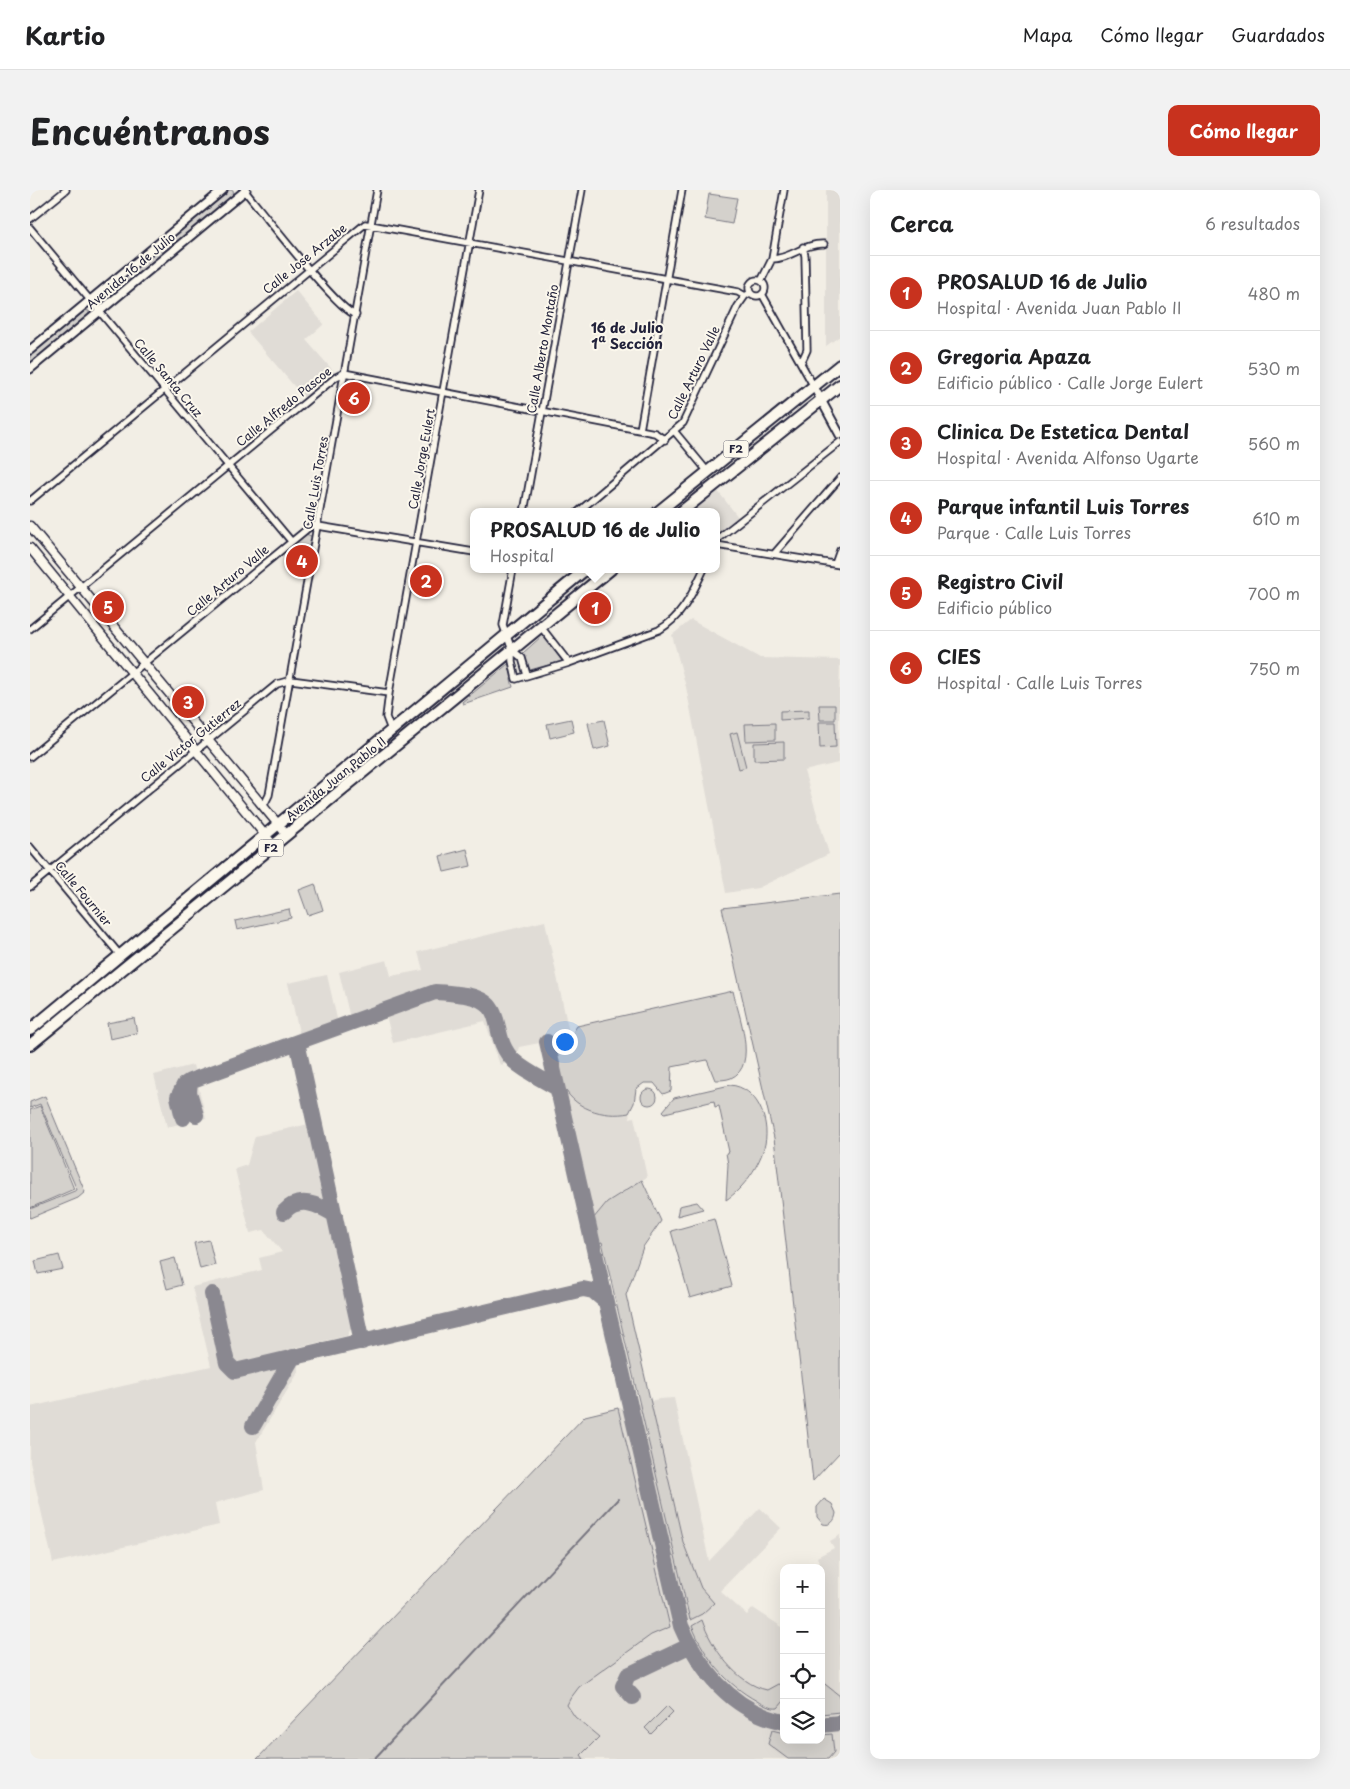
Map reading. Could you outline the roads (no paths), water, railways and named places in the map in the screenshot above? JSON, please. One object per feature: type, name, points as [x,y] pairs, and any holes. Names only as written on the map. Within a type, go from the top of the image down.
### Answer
[{"type":"highway","name":"F2","points":[[663,508],[840,365]]},
{"type":"highway","name":"F2","points":[[686,508],[840,385]]},
{"type":"highway","name":"Avenida Juan Pablo II","points":[[30,1030],[581,573]]},
{"type":"highway","name":"Avenida Juan Pablo II","points":[[30,1045],[606,573]]},
{"type":"main road","points":[[30,526],[287,835]]},
{"type":"main road","points":[[30,548],[274,846]]},
{"type":"street","points":[[30,219],[66,190]]},
{"type":"street","name":"Avenida 16 de Julio","points":[[30,350],[223,190]]},
{"type":"street","points":[[245,190],[309,269],[344,308],[356,315]]},
{"type":"street","name":"Avenida 16 de Julio","points":[[30,370],[245,190]]},
{"type":"street","name":"Calle Luis Torres","points":[[263,807],[269,795],[291,680],[377,190]]},
{"type":"street","name":"Calle Jorge Eulert","points":[[391,730],[386,717],[389,693],[479,190]]},
{"type":"street","name":"Calle Alberto Montaño","points":[[525,508],[582,190]]},
{"type":"street","points":[[640,430],[668,279],[682,190]]},
{"type":"street","points":[[761,281],[772,259],[784,190]]},
{"type":"street","points":[[371,224],[755,296],[762,294]]},
{"type":"street","name":"Calle Jose Arzabe","points":[[30,501],[309,269],[362,226],[371,224]]},
{"type":"street","name":"Calle Santa Cruz","points":[[30,228],[164,388],[227,467],[291,541]]},
{"type":"street","points":[[772,259],[778,259],[810,244],[824,244]]},
{"type":"street","points":[[801,362],[807,350],[805,256],[803,247]]},
{"type":"street","points":[[748,294],[751,283],[761,281]]},
{"type":"street","points":[[761,281],[765,287],[762,294]]},
{"type":"street","name":"Calle Arturo Valle","points":[[583,508],[675,432],[682,423],[738,306],[748,294]]},
{"type":"street","points":[[762,294],[840,435]]},
{"type":"street","name":"Calle Alfredo Pascoe","points":[[30,629],[336,377],[346,373],[542,413],[640,430],[659,434],[665,440]]},
{"type":"street","points":[[675,432],[708,472]]},
{"type":"street","points":[[720,537],[840,442]]},
{"type":"street","points":[[774,554],[840,478]]},
{"type":"street","points":[[318,525],[470,551]]},
{"type":"street","name":"Calle Arturo Valle","points":[[30,757],[145,664],[307,528],[318,525]]},
{"type":"street","points":[[720,546],[838,564],[840,550]]},
{"type":"street","points":[[512,573],[504,620],[505,635],[512,650],[512,661],[516,679],[569,663],[659,630],[670,624],[687,604],[702,573]]},
{"type":"street","points":[[541,627],[569,663]]},
{"type":"street","points":[[512,650],[522,658],[527,675]]},
{"type":"street","points":[[291,680],[389,693]]},
{"type":"street","name":"Calle Victor Gutierrez","points":[[30,886],[270,689],[291,680]]},
{"type":"street","name":"Calle Fournier","points":[[30,847],[120,955]]},
{"type":"waterway","points":[[374,1759],[618,1499]]},
{"type":"place","name":"CIES","points":[[354,398]]},
{"type":"place","name":"Parque infantil Luis Torres","points":[[302,561]]},
{"type":"place","name":"Gregoria Apaza","points":[[426,581]]},
{"type":"place","name":"Registro Civil","points":[[108,607]]},
{"type":"place","name":"PROSALUD 16 de Julio","points":[[595,608]]},
{"type":"place","name":"Clinica De Estetica Dental","points":[[188,702]]},
{"type":"district","name":"16 de Julio 1ª Sección","points":[[627,336]]}]
